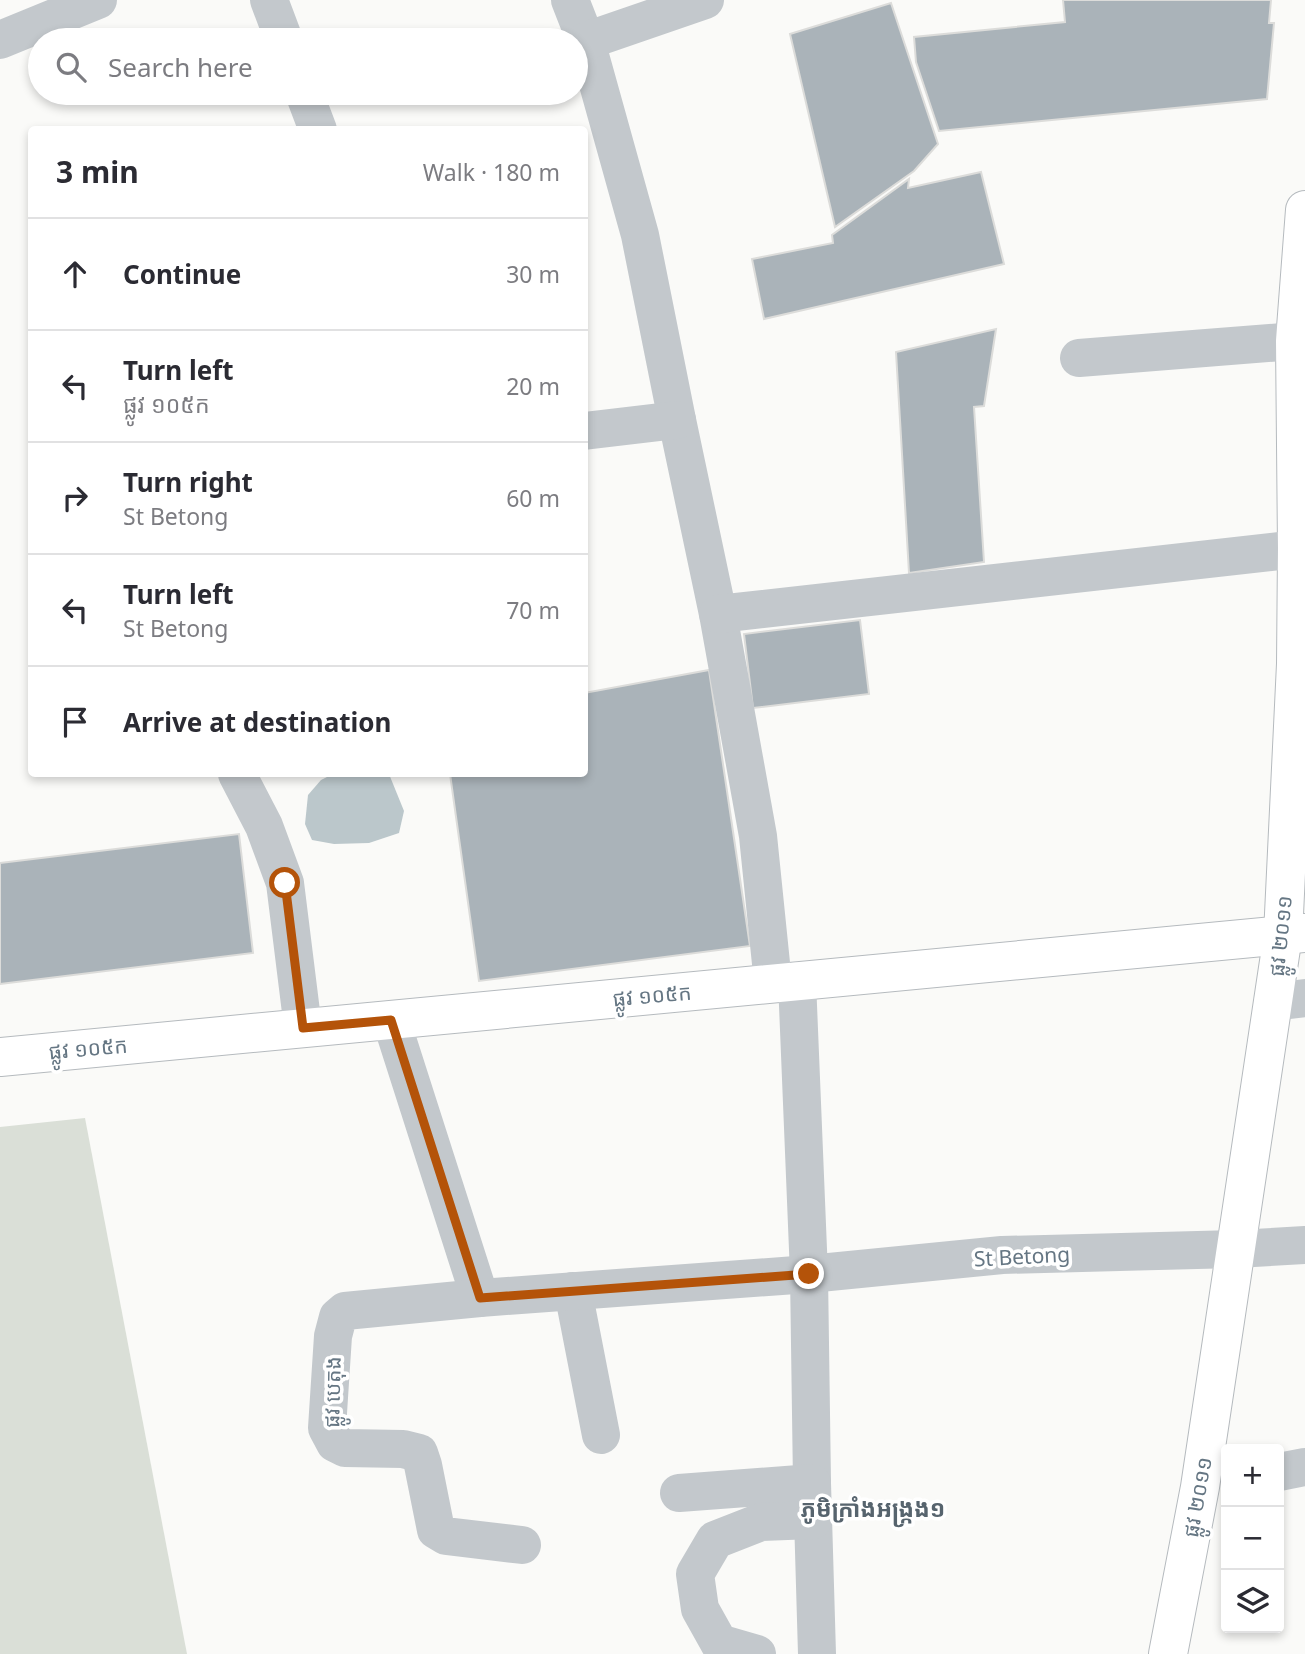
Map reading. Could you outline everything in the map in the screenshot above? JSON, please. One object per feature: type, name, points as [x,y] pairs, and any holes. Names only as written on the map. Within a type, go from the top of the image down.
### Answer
[{"type":"main road","name":"ផ្លូវ ២០១១","points":[[1168,1654],[1213,1484],[1236,1249],[1289,1000],[1294,934],[1300,664],[1295,341],[1305,210]]},
{"type":"main road","name":"ផ្លូវ ១០៥ក","points":[[0,1057],[1294,934]]},
{"type":"street","points":[[29,28],[98,0]]},
{"type":"street","points":[[269,0],[280,28]]},
{"type":"street","points":[[570,0],[581,28]]},
{"type":"street","points":[[588,40],[705,0]]},
{"type":"street","points":[[0,40],[28,29]]},
{"type":"street","points":[[588,48],[640,235],[718,614],[785,982],[809,1274],[817,1654]]},
{"type":"street","points":[[309,105],[316,126]]},
{"type":"street","points":[[1079,358],[1295,341]]},
{"type":"street","points":[[588,431],[677,420]]},
{"type":"street","points":[[718,614],[1297,550]]},
{"type":"street","points":[[239,777],[264,826],[285,883],[303,1028]]},
{"type":"street","points":[[391,1020],[480,1298]]},
{"type":"street","name":"St Betong","points":[[480,1298],[809,1274],[1002,1255],[1305,1245]]},
{"type":"street","points":[[573,1291],[601,1435]]},
{"type":"street","name":"ផ្លូវ បេតុង","points":[[480,1298],[345,1311],[338,1317],[333,1336],[327,1428],[335,1443],[345,1448],[403,1449],[419,1453],[436,1530],[446,1536],[522,1545]]},
{"type":"street","points":[[1284,1471],[1305,1467]]},
{"type":"street","points":[[679,1493],[812,1502]]},
{"type":"street","points":[[757,1654],[719,1643],[700,1609],[695,1574],[715,1540],[812,1502]]},
{"type":"shaded area","points":[[327,777],[390,777],[404,811],[399,833],[369,843],[334,844],[312,840],[305,824],[308,795]]},
{"type":"shaded area","points":[[85,1118],[187,1654],[0,1654],[0,1127]]},
{"type":"building","points":[[1063,0],[1271,0],[1269,23],[1274,23],[1267,99],[939,131],[916,62],[914,37],[1065,22]]},
{"type":"building","points":[[891,3],[938,144],[914,171],[835,227],[790,34]]},
{"type":"building","points":[[981,172],[1004,264],[764,319],[752,259],[833,243],[832,235],[909,179],[908,188]]},
{"type":"building","points":[[996,329],[984,406],[974,407],[984,562],[909,573],[896,352]]},
{"type":"building","points":[[860,620],[869,694],[753,708],[744,634]]},
{"type":"building","points":[[709,670],[750,946],[479,981],[450,777],[588,777],[588,692]]},
{"type":"building","points":[[239,834],[253,953],[0,984],[0,863]]},
{"type":"district","name":"ភូមិក្រាំងអង្រ្កង១","points":[[873,1508]]},
{"type":"route","points":[[285,883],[303,1028],[391,1020],[480,1298],[809,1274]]}]
